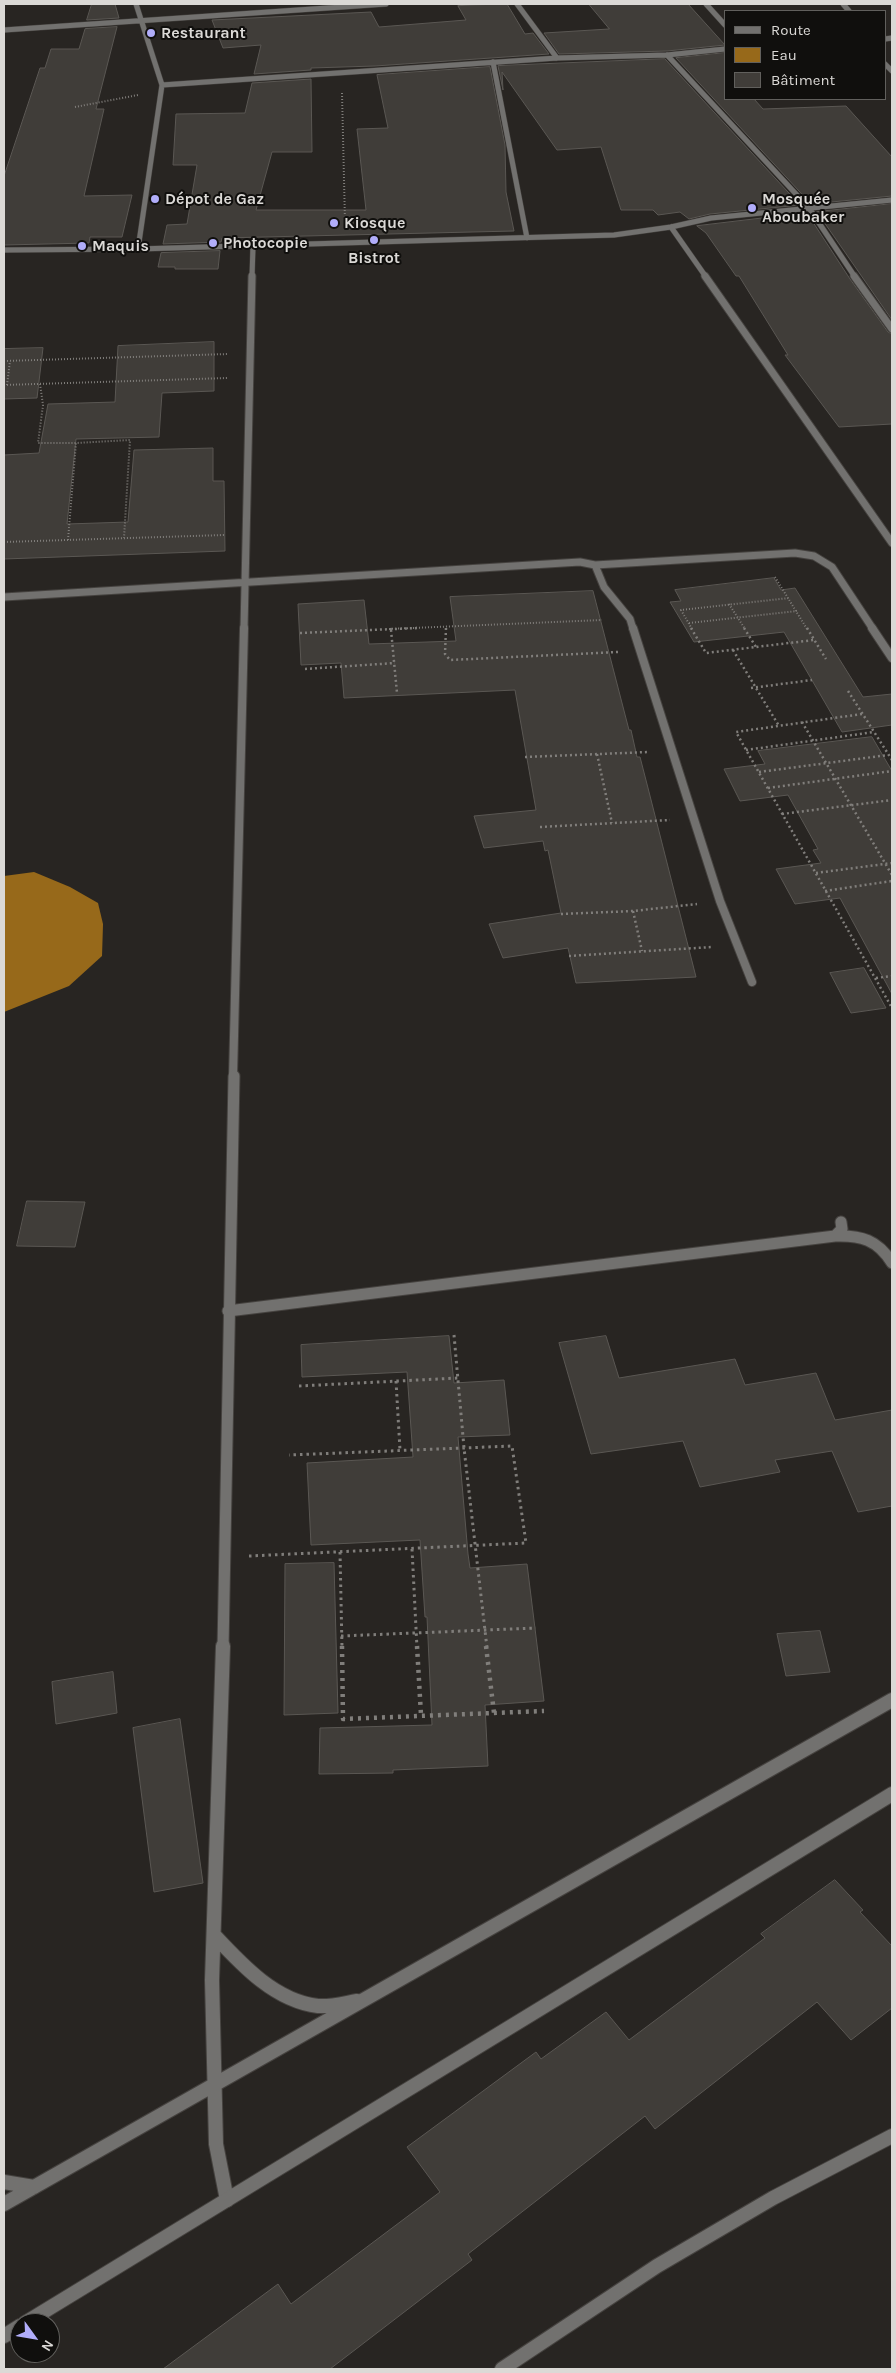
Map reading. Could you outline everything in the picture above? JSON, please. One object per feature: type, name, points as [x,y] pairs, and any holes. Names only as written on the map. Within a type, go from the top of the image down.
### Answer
[{"type":"street","points":[[136,4],[143,20],[161,88],[138,249]]},
{"type":"street","points":[[4,30],[386,4]]},
{"type":"street","points":[[517,4],[557,58]]},
{"type":"street","points":[[706,4],[724,24]]},
{"type":"street","points":[[161,88],[493,62],[667,55],[724,49]]},
{"type":"street","points":[[667,55],[809,208],[881,316],[892,329]]},
{"type":"street","points":[[493,62],[528,238]]},
{"type":"street","points":[[4,250],[138,249],[623,234],[671,227],[711,218],[892,200]]},
{"type":"street","points":[[671,227],[892,543]]},
{"type":"street","points":[[227,2200],[216,2144],[214,1935],[226,1558],[228,1311],[253,246]]},
{"type":"street","points":[[4,597],[580,562],[595,565],[795,553],[814,556],[832,567],[892,658]]},
{"type":"street","points":[[595,565],[604,587],[630,619],[720,901],[752,982]]},
{"type":"street","points":[[834,1236],[842,1230],[841,1222]]},
{"type":"street","points":[[228,1311],[834,1236],[858,1235],[872,1240],[886,1251],[892,1263]]},
{"type":"street","points":[[4,2204],[892,1700]]},
{"type":"street","points":[[41,2313],[892,1794]]},
{"type":"street","points":[[214,1935],[244,1968],[282,1995],[318,2006],[362,2000]]},
{"type":"street","points":[[502,2369],[657,2266],[773,2198],[892,2136]]},
{"type":"street","points":[[4,2182],[34,2186]]},
{"type":"path","points":[[342,74],[346,243]]},
{"type":"path","points":[[75,107],[161,88]]},
{"type":"path","points":[[4,362],[251,354]]},
{"type":"path","points":[[10,361],[5,385],[250,377]]},
{"type":"path","points":[[40,384],[43,405],[38,443],[131,441],[124,538]]},
{"type":"path","points":[[68,540],[76,443]]},
{"type":"path","points":[[4,542],[247,534]]},
{"type":"path","points":[[760,554],[826,660]]},
{"type":"path","points":[[789,598],[682,609],[705,653],[814,640]]},
{"type":"path","points":[[729,604],[756,647]]},
{"type":"path","points":[[689,623],[797,611]]},
{"type":"path","points":[[300,633],[630,619]]},
{"type":"path","points":[[446,628],[445,654],[450,660],[640,651]]},
{"type":"path","points":[[391,630],[398,693]]},
{"type":"path","points":[[733,650],[779,726]]},
{"type":"path","points":[[305,669],[395,663]]},
{"type":"path","points":[[751,688],[812,680]]},
{"type":"path","points":[[848,691],[892,760]]},
{"type":"path","points":[[862,714],[736,732],[892,1008]]},
{"type":"path","points":[[802,722],[892,875]]},
{"type":"path","points":[[746,750],[874,732]]},
{"type":"path","points":[[525,757],[672,751]]},
{"type":"path","points":[[597,754],[612,823]]},
{"type":"path","points":[[759,772],[888,754]]},
{"type":"path","points":[[768,788],[892,771]]},
{"type":"path","points":[[782,814],[892,800]]},
{"type":"path","points":[[540,826],[694,818]]},
{"type":"path","points":[[816,873],[892,863]]},
{"type":"path","points":[[825,890],[892,881]]},
{"type":"path","points":[[562,914],[633,911],[720,901]]},
{"type":"path","points":[[633,911],[642,951]]},
{"type":"path","points":[[569,956],[738,945]]},
{"type":"path","points":[[875,978],[892,976]]},
{"type":"path","points":[[886,997],[892,996]]},
{"type":"path","points":[[454,1335],[464,1448],[494,1713]]},
{"type":"path","points":[[299,1386],[458,1378]]},
{"type":"path","points":[[396,1381],[400,1450]]},
{"type":"path","points":[[226,1558],[526,1544],[512,1446],[290,1455]]},
{"type":"path","points":[[412,1549],[422,1715]]},
{"type":"path","points":[[340,1552],[343,1719],[544,1711]]},
{"type":"path","points":[[341,1636],[536,1628]]},
{"type":"water","points":[[34,872],[70,887],[98,903],[103,924],[102,956],[69,986],[4,1012],[4,876]]},
{"type":"building","points":[[92,4],[115,4],[119,18],[87,20]]},
{"type":"building","points":[[507,4],[525,34],[533,33],[549,54],[375,66],[311,68],[311,70],[254,74],[261,45],[223,48],[212,20],[371,12],[379,27],[466,20],[458,6]]},
{"type":"building","points":[[589,4],[688,4],[724,45],[667,51],[559,54],[544,33],[609,29]]},
{"type":"building","points":[[117,27],[96,109],[104,109],[84,196],[132,195],[122,237],[90,237],[89,243],[4,245],[4,176],[40,68],[45,68],[51,49],[79,49],[85,29]]},
{"type":"building","points":[[724,53],[724,100],[755,100],[763,109],[846,106],[892,157],[892,196],[811,204],[676,58]]},
{"type":"building","points":[[665,59],[800,205],[710,214],[689,219],[680,212],[658,215],[653,210],[621,210],[601,147],[557,150],[502,72],[503,90],[498,66]]},
{"type":"building","points":[[490,67],[505,145],[506,192],[514,231],[222,238],[221,242],[163,244],[167,225],[187,224],[197,165],[173,165],[176,114],[245,113],[252,83],[311,79],[312,152],[272,152],[256,210],[366,210],[357,129],[388,128],[377,75]]},
{"type":"building","points":[[892,204],[892,320],[817,212]]},
{"type":"building","points":[[807,213],[850,279],[888,332],[892,334],[892,424],[839,427],[785,355],[788,355],[739,276],[736,276],[706,233],[697,226]]},
{"type":"building","points":[[220,251],[218,269],[158,267],[161,253]]},
{"type":"building","points":[[214,342],[214,391],[162,393],[159,437],[76,439],[67,524],[128,522],[134,450],[213,448],[213,481],[224,481],[225,551],[4,559],[4,455],[39,453],[48,404],[115,402],[118,346]]},
{"type":"building","points":[[43,348],[37,398],[4,399],[4,349]]},
{"type":"building","points":[[774,578],[781,590],[795,588],[863,697],[892,694],[892,725],[842,732],[784,632],[694,642],[670,602],[681,601],[675,590]]},
{"type":"building","points":[[593,591],[629,730],[631,730],[637,757],[640,757],[696,977],[576,983],[568,948],[503,958],[489,924],[561,913],[548,850],[545,851],[543,841],[484,848],[474,816],[536,810],[515,690],[344,698],[341,663],[301,665],[298,604],[364,600],[369,644],[456,641],[450,597]]},
{"type":"building","points":[[872,737],[892,771],[892,994],[840,898],[795,904],[776,869],[821,863],[813,850],[818,849],[788,795],[740,801],[724,769],[765,764],[758,751]]},
{"type":"building","points":[[864,968],[886,1008],[851,1013],[830,973]]},
{"type":"building","points":[[27,1201],[85,1202],[75,1247],[17,1246]]},
{"type":"building","points":[[449,1336],[454,1383],[504,1380],[510,1435],[458,1437],[468,1554],[470,1568],[527,1564],[544,1701],[485,1705],[488,1766],[393,1770],[393,1773],[319,1774],[320,1728],[432,1725],[427,1617],[425,1617],[420,1540],[311,1545],[307,1463],[413,1457],[407,1372],[302,1377],[301,1345]]},
{"type":"building","points":[[606,1336],[619,1378],[735,1359],[745,1385],[816,1373],[835,1420],[892,1410],[892,1506],[858,1512],[832,1451],[775,1460],[780,1472],[700,1487],[683,1441],[591,1454],[559,1343]]},
{"type":"building","points":[[334,1563],[338,1713],[284,1715],[285,1564]]},
{"type":"building","points":[[820,1631],[830,1672],[786,1676],[777,1634]]},
{"type":"building","points":[[113,1672],[117,1713],[56,1724],[52,1682]]},
{"type":"building","points":[[180,1719],[203,1883],[154,1892],[133,1728]]},
{"type":"building","points":[[835,1880],[863,1910],[860,1912],[892,1946],[892,2008],[851,2040],[817,2002],[655,2129],[645,2116],[468,2254],[472,2260],[330,2369],[163,2369],[278,2284],[291,2304],[440,2192],[407,2147],[536,2052],[541,2059],[606,2012],[629,2040],[765,1938],[761,1934]]},
{"type":"place","name":"Restaurant","points":[[151,33]]},
{"type":"place","name":"Dépot de Gaz","points":[[155,199]]},
{"type":"place","name":"Mosquée Aboubaker","points":[[752,208]]},
{"type":"place","name":"Kiosque","points":[[334,223]]},
{"type":"place","name":"Bistrot","points":[[374,240]]},
{"type":"place","name":"Photocopie","points":[[213,243]]},
{"type":"place","name":"Maquis","points":[[82,246]]}]
